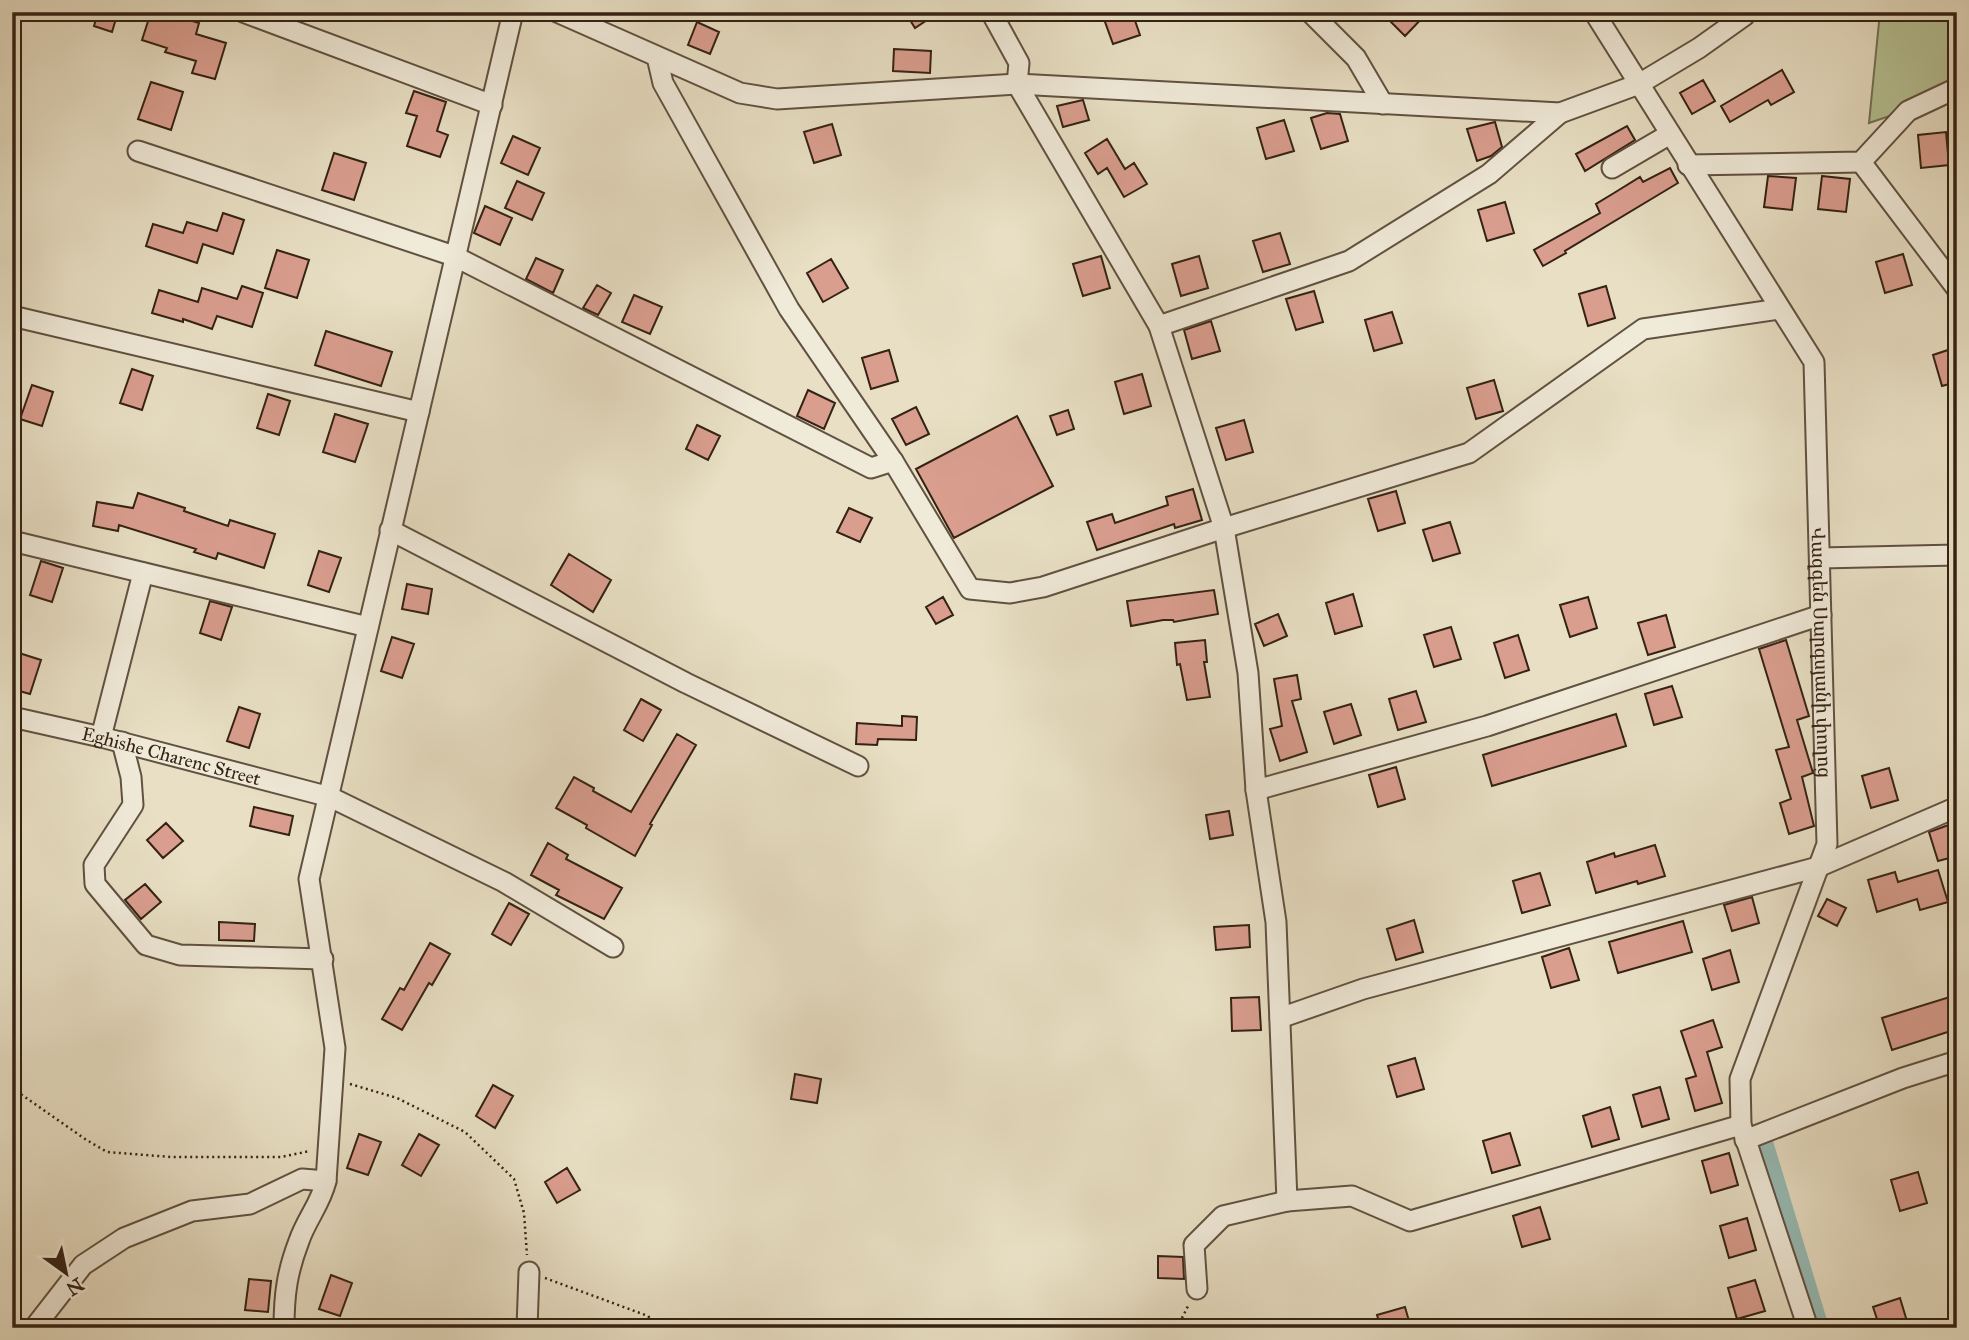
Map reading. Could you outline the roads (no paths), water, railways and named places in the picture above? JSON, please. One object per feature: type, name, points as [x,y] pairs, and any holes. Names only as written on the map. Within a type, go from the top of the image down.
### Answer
[{"type":"street","points":[[243,12],[492,105]]},
{"type":"street","points":[[284,1328],[284,1293],[299,1240],[323,1194],[326,1181],[334,1080],[335,1048],[309,879],[513,12]]},
{"type":"street","points":[[557,12],[740,93],[777,99],[1017,84],[1560,113]]},
{"type":"street","points":[[991,12],[1019,63],[1017,84],[1159,326],[1224,528],[1248,673],[1256,790],[1276,922],[1287,1201]]},
{"type":"street","points":[[1310,12],[1356,58],[1383,104]]},
{"type":"street","name":"Վազգեն Սարգսյանի փողոց","points":[[1594,12],[1814,362],[1827,844],[1740,1079],[1743,1133],[1808,1328]]},
{"type":"street","points":[[1159,326],[1349,261],[1489,174],[1560,113],[1639,84],[1699,48],[1744,16]]},
{"type":"street","points":[[657,57],[663,83],[789,309],[893,461],[970,589],[1010,593],[1043,587],[1469,453],[1643,329],[1780,309]]},
{"type":"street","points":[[1688,165],[1861,162],[1908,111],[1957,89]]},
{"type":"street","points":[[1612,168],[1670,134]]},
{"type":"street","points":[[138,151],[454,257],[870,468],[893,461]]},
{"type":"street","points":[[1861,162],[1957,289]]},
{"type":"street","points":[[12,316],[419,412]]},
{"type":"street","points":[[390,530],[686,683],[858,766]]},
{"type":"street","points":[[12,541],[368,627]]},
{"type":"street","points":[[1820,558],[1957,555]]},
{"type":"street","points":[[101,737],[143,573]]},
{"type":"street","points":[[1256,790],[1487,726],[1821,615]]},
{"type":"street","name":"Eghishe Charenc Street","points":[[12,717],[101,737],[330,797],[505,882],[613,947]]},
{"type":"street","points":[[122,743],[131,777],[133,805],[94,865],[95,884],[146,945],[180,955],[323,959]]},
{"type":"street","points":[[1280,1018],[1363,989],[1818,867],[1957,807]]},
{"type":"street","points":[[1197,1289],[1194,1245],[1223,1216],[1287,1201],[1352,1196],[1410,1221],[1743,1133],[1957,1061]]},
{"type":"street","points":[[34,1328],[83,1265],[124,1238],[192,1211],[250,1204],[302,1179],[326,1181]]},
{"type":"street","points":[[527,1328],[529,1272]]},
{"type":"waterway","points":[[1764,1142],[1820,1328]]}]
